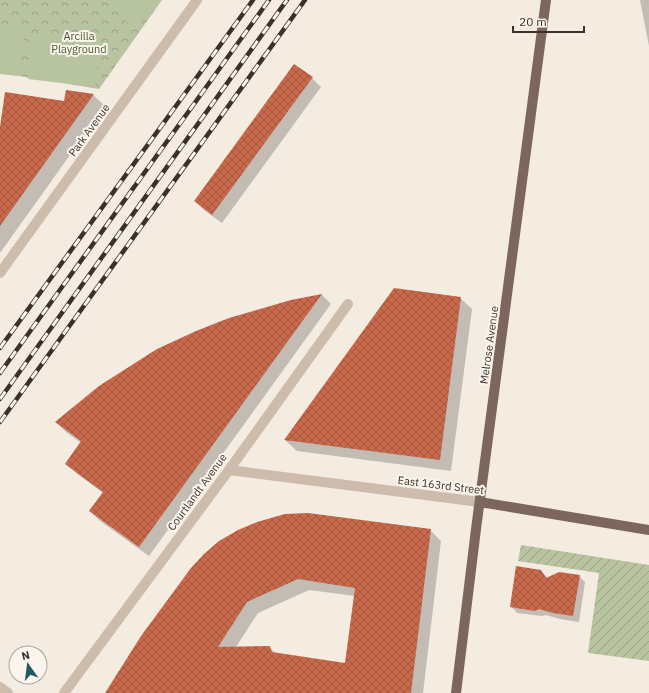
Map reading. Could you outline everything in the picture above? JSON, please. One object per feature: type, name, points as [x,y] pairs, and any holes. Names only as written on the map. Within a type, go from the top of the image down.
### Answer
[{"type":"main road","name":"Melrose Avenue","points":[[456,693],[546,0]]},
{"type":"main road","name":"East 163rd Street","points":[[480,502],[649,530]]},
{"type":"street","name":"Park Avenue","points":[[0,273],[197,0]]},
{"type":"street","name":"Courtlandt Avenue","points":[[64,693],[229,470],[348,304]]},
{"type":"street","name":"East 163rd Street","points":[[229,470],[480,502]]},
{"type":"street","points":[[0,687],[8,693]]},
{"type":"green space","name":"Arcilla Playground","points":[[0,0],[162,0],[99,89],[0,73]]},
{"type":"green space","points":[[123,0],[155,0],[133,28],[124,19],[121,8]]},
{"type":"green space","points":[[0,25],[25,28],[19,76],[0,74]]},
{"type":"green space","points":[[34,33],[101,41],[95,87],[28,79]]},
{"type":"green space","points":[[521,545],[649,565],[649,661],[588,653],[599,573],[518,561]]},
{"type":"building","points":[[294,64],[313,77],[212,215],[194,201]]},
{"type":"building","points":[[66,90],[94,94],[0,226],[0,127],[5,92],[64,101]]},
{"type":"building","points":[[394,288],[461,297],[440,460],[284,440]]},
{"type":"building","points":[[322,294],[139,547],[89,511],[103,492],[65,464],[81,441],[55,422],[99,386],[157,349],[229,318],[291,300]]},
{"type":"building","points":[[308,513],[431,529],[411,693],[105,693],[141,636],[191,568],[204,554],[219,541],[238,530],[257,522],[285,514]],"holes":[[[298,579],[355,588],[345,663],[272,652],[270,646],[218,647],[247,602]]]},
{"type":"building","points":[[516,566],[541,570],[546,578],[559,572],[580,575],[573,616],[539,609],[535,611],[510,607]]},
{"type":"railway","points":[[0,348],[253,0]]},
{"type":"railway","points":[[0,373],[269,0]]},
{"type":"railway","points":[[0,399],[287,0]]},
{"type":"railway","points":[[0,422],[305,0]]}]
